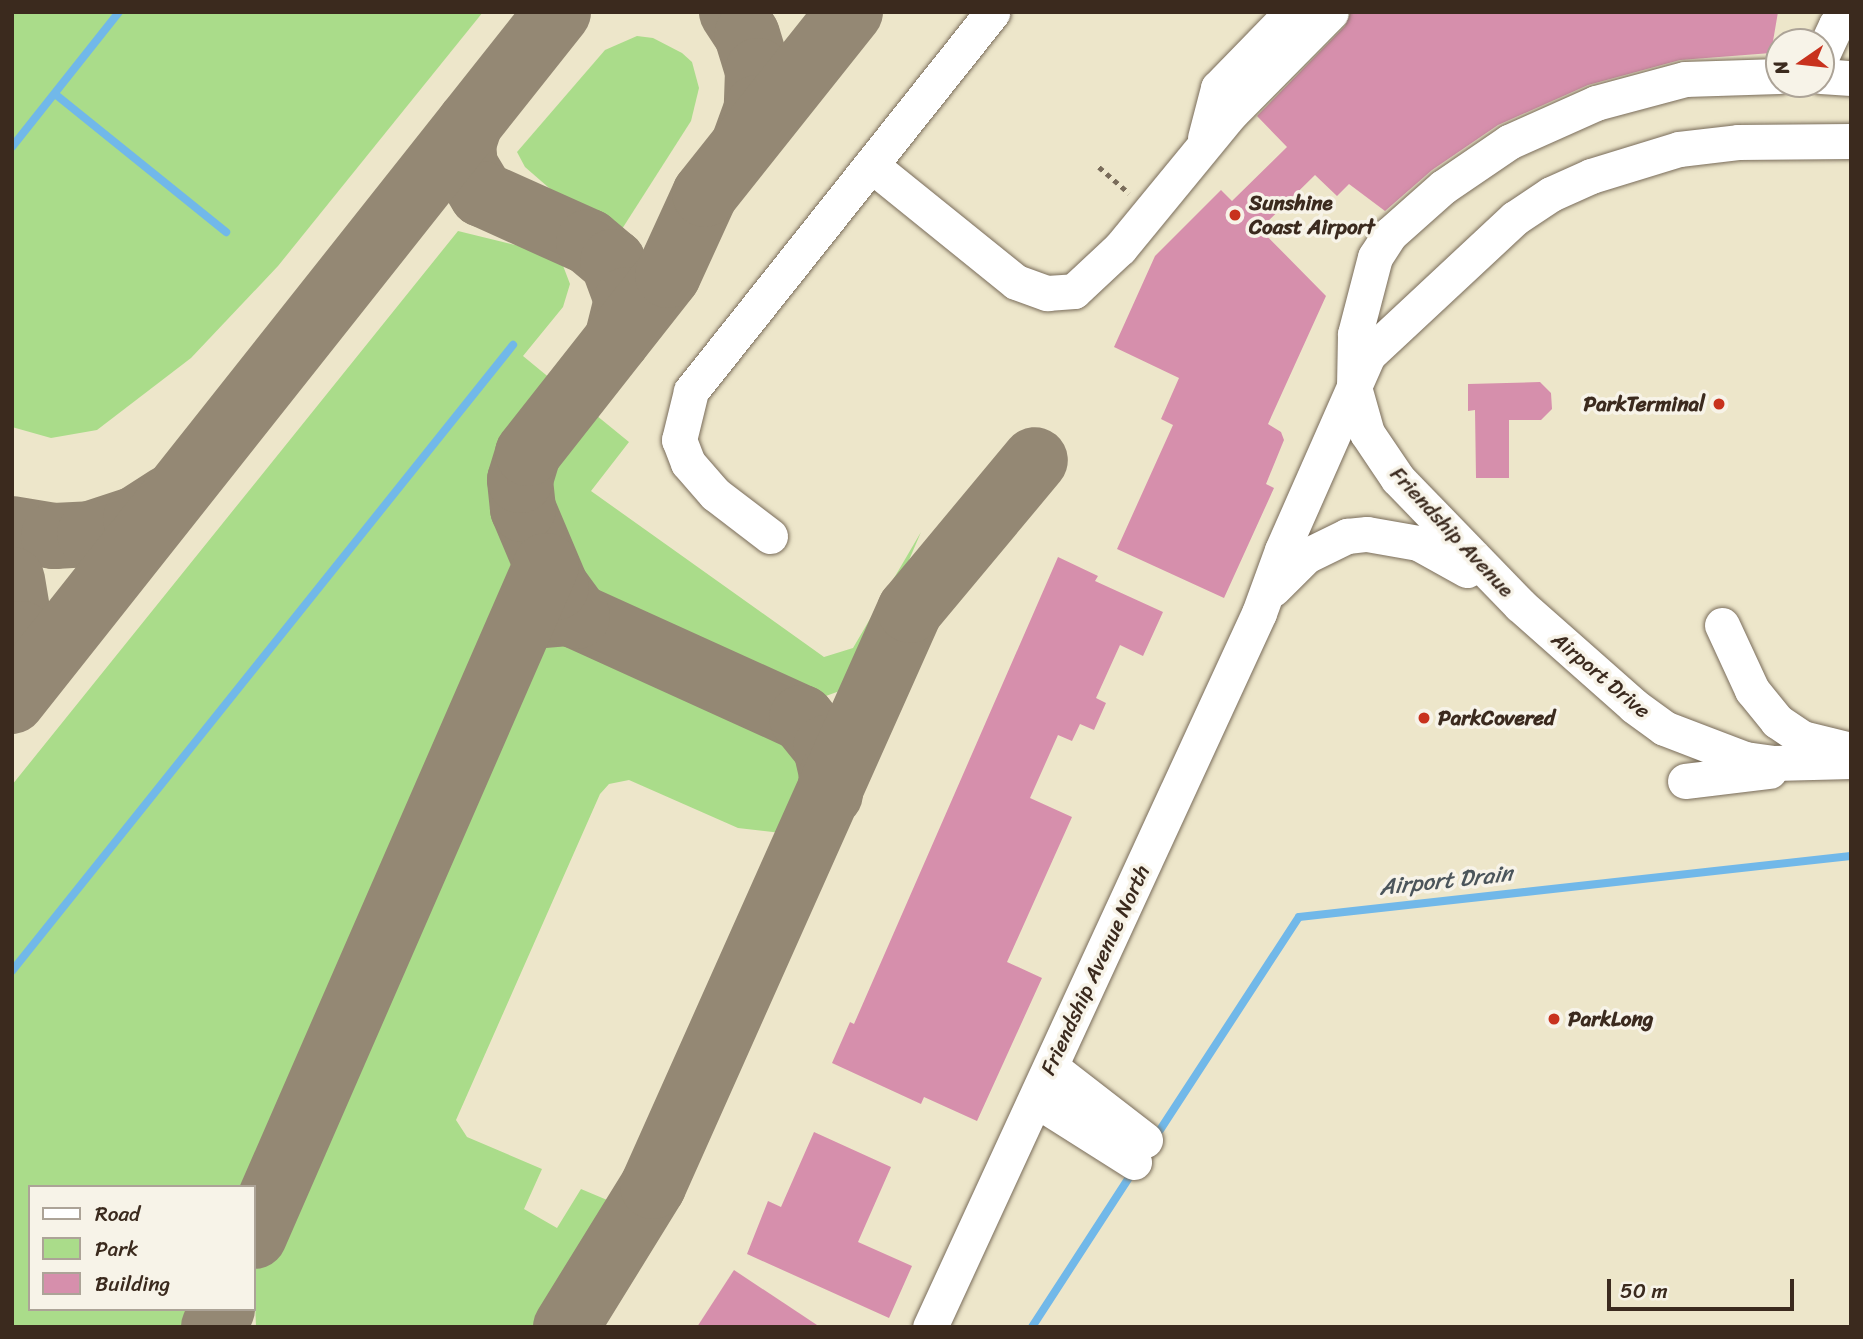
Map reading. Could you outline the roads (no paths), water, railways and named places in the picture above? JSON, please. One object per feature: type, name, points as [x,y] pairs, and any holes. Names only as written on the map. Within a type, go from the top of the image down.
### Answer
[{"type":"street","points":[[770,536],[715,494],[688,463],[679,440],[681,419],[691,391],[992,12]]},
{"type":"street","points":[[1202,148],[1218,88],[1292,12]]},
{"type":"street","points":[[871,165],[1016,282],[1047,293],[1082,287],[1202,148],[1331,12]]},
{"type":"street","points":[[1835,28],[1851,16]]},
{"type":"street","name":"Friendship Avenue","points":[[1520,605],[1398,479],[1367,433],[1354,387],[1355,334],[1375,257],[1391,234],[1443,187],[1509,142],[1596,103],[1685,79],[1765,76]]},
{"type":"street","name":"Friendship Avenue North","points":[[930,1327],[1259,613],[1368,355],[1516,218],[1551,194],[1635,160],[1679,149],[1738,142],[1851,141]]},
{"type":"street","name":"Friendship Avenue North","points":[[1259,613],[1274,588],[1306,556],[1347,536],[1367,534],[1386,535],[1439,552],[1520,605]]},
{"type":"street","name":"Airport Drive","points":[[1520,605],[1664,728],[1745,759],[1842,757]]},
{"type":"street","points":[[1722,625],[1761,704],[1802,738],[1842,757]]},
{"type":"street","points":[[1761,704],[1756,690],[1758,672],[1767,656]]},
{"type":"street","points":[[1685,781],[1842,757]]},
{"type":"street","points":[[1035,1100],[1140,1151],[1051,1066]]},
{"type":"waterway","points":[[12,147],[119,12]]},
{"type":"waterway","points":[[55,94],[226,232]]},
{"type":"waterway","points":[[12,971],[513,345]]},
{"type":"waterway","name":"Airport Drain","points":[[1160,1130],[1299,917],[1851,856]]},
{"type":"waterway","name":"Airport Drain","points":[[1032,1327],[1130,1176]]},
{"type":"place","name":"Sunshine Coast Airport","points":[[1235,215]]},
{"type":"place","name":"ParkTerminal","points":[[1719,404]]},
{"type":"place","name":"ParkCovered","points":[[1424,718]]},
{"type":"place","name":"ParkLong","points":[[1554,1019]]}]
